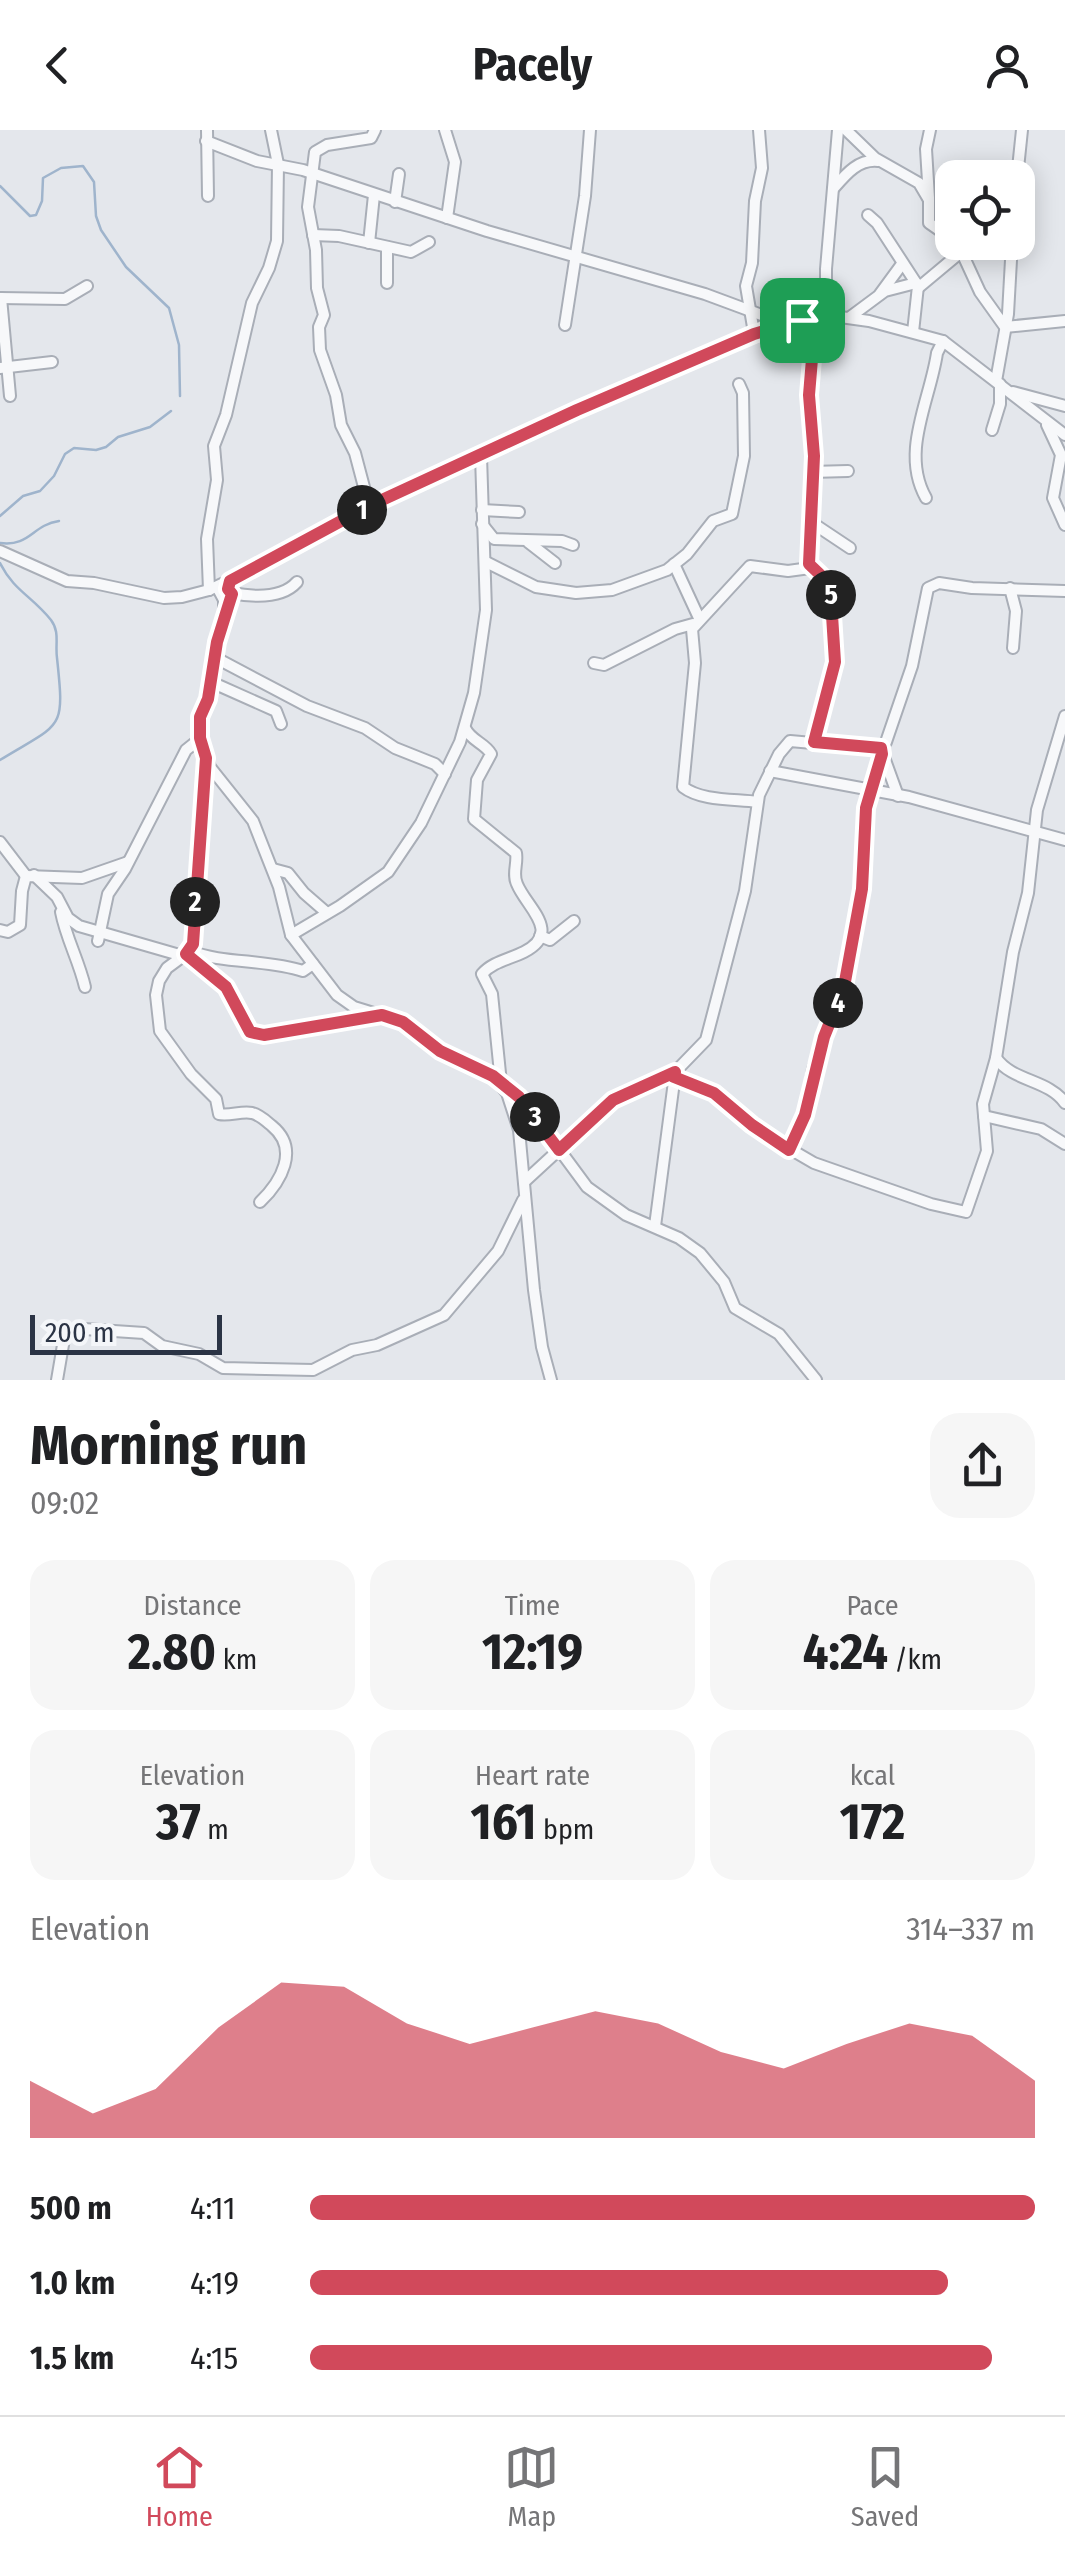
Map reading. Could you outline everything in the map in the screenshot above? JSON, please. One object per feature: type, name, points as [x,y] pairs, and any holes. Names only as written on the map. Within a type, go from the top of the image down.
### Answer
[{"type":"street","points":[[224,612],[213,589],[206,539],[217,480],[214,446],[226,415],[252,303],[276,247],[278,164],[271,130]]},
{"type":"street","points":[[369,506],[356,452],[338,418],[336,395],[320,350],[318,330],[324,315],[316,280],[308,197],[315,152],[372,138],[376,130]]},
{"type":"street","points":[[444,130],[455,162],[448,218]]},
{"type":"street","points":[[564,325],[585,196],[590,130]]},
{"type":"street","points":[[754,334],[746,286],[762,168],[759,130]]},
{"type":"street","points":[[826,315],[838,130]]},
{"type":"street","points":[[846,130],[866,152],[919,182],[929,196]]},
{"type":"street","points":[[930,130],[926,149],[929,223],[935,227]]},
{"type":"street","points":[[1019,160],[1022,130]]},
{"type":"street","points":[[208,196],[206,136],[258,160],[706,294],[787,325]]},
{"type":"street","points":[[833,189],[859,164],[880,160]]},
{"type":"street","points":[[395,202],[399,174]]},
{"type":"street","points":[[369,242],[374,195]]},
{"type":"street","points":[[868,215],[880,226],[917,285],[913,332]]},
{"type":"street","points":[[313,234],[413,252],[429,242]]},
{"type":"street","points":[[387,247],[388,283]]},
{"type":"street","points":[[880,294],[917,285],[939,260]]},
{"type":"street","points":[[964,260],[980,292],[1006,326]]},
{"type":"street","points":[[992,430],[1000,404],[1011,260]]},
{"type":"street","points":[[850,318],[880,294],[902,264]]},
{"type":"street","points":[[10,396],[4,368],[1,298],[65,299],[87,286]]},
{"type":"street","points":[[0,551],[62,580],[94,582],[142,594],[172,598],[231,587],[369,506],[577,410],[754,334],[826,315],[943,341],[1065,435]]},
{"type":"street","points":[[802,320],[812,359],[810,568]]},
{"type":"street","points":[[1006,326],[1065,321]]},
{"type":"street","points":[[926,498],[916,478],[917,436],[936,354],[943,341]]},
{"type":"street","points":[[4,368],[52,362]]},
{"type":"street","points":[[486,562],[536,587],[576,593],[627,587],[674,564],[713,522],[732,514],[744,456],[740,384]]},
{"type":"street","points":[[1001,385],[1065,406]]},
{"type":"street","points":[[1045,420],[1063,459],[1053,498],[1065,525]]},
{"type":"street","points":[[290,936],[388,872],[421,823],[465,728],[482,650],[486,562],[481,456]]},
{"type":"street","points":[[811,472],[848,472]]},
{"type":"street","points":[[482,510],[519,512]]},
{"type":"street","points":[[482,522],[494,539],[573,545]]},
{"type":"street","points":[[811,522],[850,548]]},
{"type":"street","points":[[526,541],[555,562]]},
{"type":"street","points":[[674,564],[696,621],[683,786],[690,792],[711,797],[757,802]]},
{"type":"street","points":[[594,663],[604,665],[696,621],[750,566],[788,572],[810,568],[830,584],[836,656],[814,742]]},
{"type":"street","points":[[231,587],[255,596],[287,592],[297,582]]},
{"type":"street","points":[[789,1150],[805,1115],[824,1037],[844,987],[862,889],[866,808],[881,748],[890,735],[910,673],[928,588],[939,583],[972,588],[1065,590]]},
{"type":"street","points":[[231,587],[200,717],[200,738],[210,767],[253,821],[272,869],[290,936],[336,996],[354,1007],[403,1022],[432,1047],[482,1069],[519,1097],[587,1187],[626,1215],[655,1226],[700,1253],[724,1282],[735,1308],[780,1334],[816,1380]]},
{"type":"street","points":[[1010,588],[1016,608],[1013,648]]},
{"type":"street","points":[[216,658],[306,706],[365,728],[395,748],[435,764],[445,774]]},
{"type":"street","points":[[211,682],[276,711],[281,724]]},
{"type":"street","points":[[675,1075],[714,1093],[752,1125],[814,1164],[966,1212],[987,1152],[985,1094],[996,1058],[1012,952],[1030,882],[1034,830],[1046,772],[1065,716]]},
{"type":"street","points":[[465,728],[472,740],[491,754],[477,780],[474,818],[516,852],[516,882],[540,919],[540,936],[532,947],[482,974],[492,994],[501,1083],[520,1130],[540,1328],[551,1380]]},
{"type":"street","points":[[99,937],[108,894],[186,750],[200,738]]},
{"type":"street","points":[[57,1380],[64,1339],[73,1331],[84,1329],[144,1333],[162,1346],[200,1354],[223,1368],[296,1371],[312,1370],[444,1314],[498,1251],[525,1188],[559,1150],[613,1100],[675,1075],[709,1034],[745,891],[756,832],[757,802],[786,743],[881,748]]},
{"type":"street","points":[[881,748],[898,796]]},
{"type":"street","points":[[206,758],[193,944],[159,981],[156,994],[160,1032],[191,1074],[216,1099],[219,1114],[256,1114],[284,1136],[282,1174],[260,1202]]},
{"type":"street","points":[[770,772],[873,790],[1065,840]]},
{"type":"street","points":[[0,842],[57,897],[85,988]]},
{"type":"street","points":[[30,875],[82,878],[128,862]]},
{"type":"street","points":[[272,869],[288,872],[327,914]]},
{"type":"street","points":[[0,930],[8,932],[20,926],[22,891],[30,875]]},
{"type":"street","points":[[60,906],[68,918],[99,937],[303,971],[313,964]]},
{"type":"street","points":[[540,936],[550,940],[574,921]]},
{"type":"street","points":[[186,954],[221,981],[254,1035],[382,1015]]},
{"type":"street","points":[[996,1058],[1012,1073],[1054,1091],[1065,1103]]},
{"type":"street","points":[[655,1226],[675,1075]]},
{"type":"street","points":[[984,1116],[1040,1129],[1065,1144]]},
{"type":"street","points":[[284,1380],[296,1371]]},
{"type":"waterway","points":[[0,186],[30,216],[36,215],[42,201],[43,178],[61,168],[83,166],[94,182],[101,230],[126,267],[169,308],[179,345],[180,396]]},
{"type":"waterway","points":[[0,516],[23,496],[40,491],[54,476],[65,454],[74,448],[106,447],[118,437],[150,427],[171,411]]},
{"type":"waterway","points":[[0,543],[18,542],[59,521]]},
{"type":"waterway","points":[[0,563],[54,625],[60,700],[55,723],[0,760]]},
{"type":"route","points":[[802,320],[812,359],[809,395],[814,456],[809,564],[830,584],[836,656],[814,742],[881,748],[882,754],[874,770],[873,790],[864,818],[862,889],[844,987],[813,1069],[805,1115],[789,1150],[719,1096],[674,1077],[675,1072],[613,1100],[559,1150],[519,1097],[493,1076],[432,1047],[398,1020],[382,1015],[264,1035],[250,1032],[226,987],[186,954],[193,944],[206,758],[199,724],[208,699],[224,612],[232,594],[228,592],[230,581],[369,506],[577,410],[754,334],[802,320]]}]
